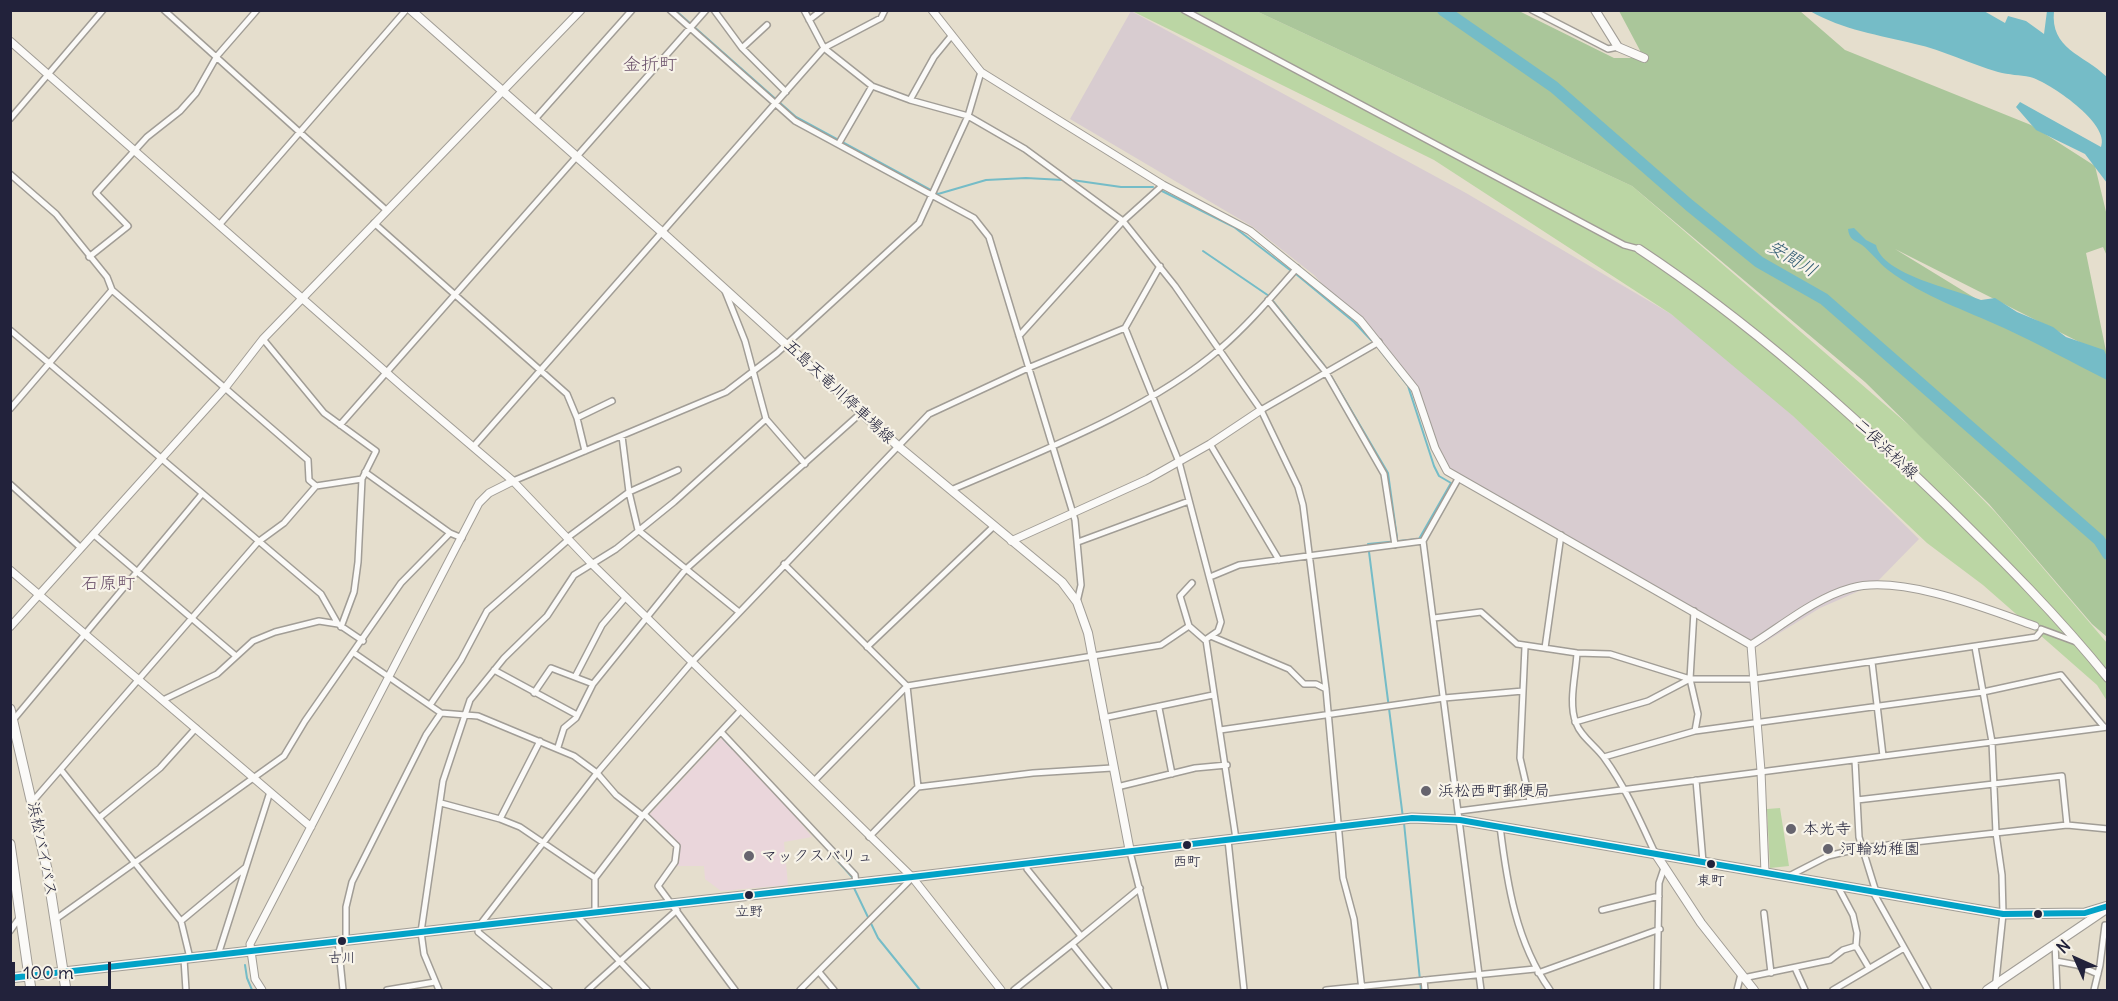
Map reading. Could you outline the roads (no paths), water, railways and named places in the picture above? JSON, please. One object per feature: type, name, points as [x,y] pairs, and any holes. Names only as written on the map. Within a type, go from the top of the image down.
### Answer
[{"type":"highway","name":"浜松バイパス","points":[[10,709],[33,801],[56,920],[66,990]]},
{"type":"highway","points":[[10,978],[576,915],[674,907],[1404,818],[1459,815],[1500,826],[2003,914],[2073,914],[2108,907]]},
{"type":"highway","name":"浜松バイパス","points":[[10,844],[31,990]]},
{"type":"main road","name":"五島天竜川停車場線","points":[[408,10],[663,232],[898,446],[1062,582],[1077,602],[1088,633],[1112,768],[1130,852]]},
{"type":"main road","points":[[1595,10],[1618,47],[1644,58]]},
{"type":"main road","name":"二俣浜松線","points":[[1639,249],[1730,313],[1812,382],[1921,481],[2025,584],[2081,644],[2108,678]]},
{"type":"main road","points":[[1655,853],[1701,923],[1754,990]]},
{"type":"main road","points":[[1987,990],[1995,988],[2071,932],[2104,915],[2108,907]]},
{"type":"main road","points":[[2071,932],[2085,913]]},
{"type":"street","points":[[10,118],[103,10]]},
{"type":"street","points":[[164,10],[386,210]]},
{"type":"street","points":[[89,257],[128,226],[96,193],[135,150],[180,111],[196,93],[217,56],[257,10]]},
{"type":"street","points":[[220,224],[408,10]]},
{"type":"street","points":[[10,627],[225,388],[263,339],[581,10]]},
{"type":"street","points":[[535,119],[632,10]]},
{"type":"street","points":[[670,10],[795,121],[974,218],[989,237],[1028,368],[1035,383],[1078,542],[1081,585],[1077,602]]},
{"type":"street","points":[[339,425],[706,10]]},
{"type":"street","points":[[714,10],[742,48],[786,92]]},
{"type":"street","points":[[804,10],[824,48],[872,86],[910,100],[968,116],[1025,149],[1124,221],[1221,349],[1261,410],[1298,487],[1326,689],[1343,878],[1354,919],[1361,988]]},
{"type":"street","points":[[809,20],[822,10]]},
{"type":"street","points":[[473,447],[824,48],[881,18],[885,10]]},
{"type":"street","points":[[932,10],[981,72],[1163,184],[1250,231],[1360,320],[1415,390],[1442,464],[1458,479],[1561,535],[1751,645]]},
{"type":"street","points":[[1184,10],[1624,245],[1639,249]]},
{"type":"street","points":[[1532,10],[1608,49],[1618,47]]},
{"type":"street","points":[[742,48],[767,25]]},
{"type":"street","points":[[910,100],[934,57],[952,35]]},
{"type":"street","points":[[10,41],[220,224],[301,298],[513,481],[593,565],[912,878],[1001,990]]},
{"type":"street","points":[[262,990],[255,979],[250,944],[391,678],[479,503],[489,493],[513,481],[726,392],[752,374],[919,223],[968,116],[981,72]]},
{"type":"street","points":[[839,143],[872,86]]},
{"type":"street","points":[[10,174],[56,214],[107,278],[112,290],[308,460],[309,480],[316,486]]},
{"type":"street","points":[[1019,336],[1124,221],[1163,184]]},
{"type":"street","points":[[374,223],[567,394],[577,418],[585,451]]},
{"type":"street","points":[[549,990],[478,932],[479,926],[597,773],[692,662],[929,414],[1028,368],[1125,328],[1160,266]]},
{"type":"street","points":[[951,490],[1051,446],[1175,382],[1221,349],[1297,268]]},
{"type":"street","points":[[724,288],[746,341],[752,374],[766,419],[804,464]]},
{"type":"street","points":[[10,409],[112,290]]},
{"type":"street","points":[[1268,300],[1325,371],[1384,474],[1395,545]]},
{"type":"street","points":[[1125,328],[1179,462],[1221,622],[1210,639],[1213,695],[1227,765],[1244,990]]},
{"type":"street","points":[[10,330],[321,594],[339,626]]},
{"type":"street","points":[[263,339],[324,413],[376,451],[362,479],[358,562],[354,592],[339,626]]},
{"type":"street","points":[[1011,541],[1179,462],[1325,371],[1379,342]]},
{"type":"street","points":[[577,418],[612,400]]},
{"type":"street","points":[[558,747],[564,728],[577,715],[593,684],[686,569],[861,413]]},
{"type":"street","points":[[439,990],[424,954],[421,932],[443,781],[470,700],[494,670],[547,616],[574,575],[593,565],[674,502],[766,419]]},
{"type":"street","points":[[622,436],[629,492],[638,530],[739,612]]},
{"type":"street","points":[[1210,444],[1279,560]]},
{"type":"street","points":[[430,705],[461,660],[487,611],[568,539],[629,492],[678,470]]},
{"type":"street","points":[[365,472],[450,533],[462,538]]},
{"type":"street","points":[[33,801],[258,542],[284,523],[316,486],[362,479]]},
{"type":"street","points":[[1458,479],[1423,541],[1481,990]]},
{"type":"street","points":[[10,484],[81,548]]},
{"type":"street","points":[[14,720],[202,494]]},
{"type":"street","points":[[1078,542],[1189,501]]},
{"type":"street","points":[[867,647],[993,527]]},
{"type":"street","points":[[56,920],[284,756],[305,721],[363,641],[401,583],[450,533]]},
{"type":"street","points":[[93,534],[236,656]]},
{"type":"street","points":[[1545,648],[1561,535]]},
{"type":"street","points":[[1210,577],[1239,565],[1423,541]]},
{"type":"street","points":[[784,564],[907,686],[918,787]]},
{"type":"street","points":[[10,570],[311,828]]},
{"type":"street","points":[[1192,583],[1180,596],[1190,626],[1196,634],[1289,669],[1305,684],[1316,684],[1326,689]]},
{"type":"street","points":[[1751,645],[1836,593],[1853,587],[1875,584],[1967,602],[2081,644]]},
{"type":"street","points":[[575,677],[602,625],[626,597]]},
{"type":"street","points":[[1694,611],[1690,679],[1698,714],[1695,731]]},
{"type":"street","points":[[1434,618],[1481,612],[1517,644],[1525,647],[1610,654],[1690,679],[1754,679],[1975,647],[2036,637],[2038,628]]},
{"type":"street","points":[[164,700],[218,674],[253,641],[274,632],[319,621],[339,626],[363,641]]},
{"type":"street","points":[[814,781],[907,686],[1092,658],[1161,645],[1190,626]]},
{"type":"street","points":[[1751,645],[1761,771],[1765,873]]},
{"type":"street","points":[[1525,647],[1520,758],[1530,801]]},
{"type":"street","points":[[1975,647],[1992,742],[1996,833],[2002,874],[2003,914],[1995,988]]},
{"type":"street","points":[[354,652],[441,713],[466,714],[558,747],[597,773],[616,795],[643,815],[677,846],[675,862],[658,886],[735,990]]},
{"type":"street","points":[[1577,653],[1573,707],[1575,722],[1604,757],[1624,789],[1655,853]]},
{"type":"street","points":[[1872,662],[1883,756]]},
{"type":"street","points":[[534,693],[551,668],[593,684]]},
{"type":"street","points":[[494,670],[577,715]]},
{"type":"street","points":[[1604,757],[1695,731],[1983,692],[2061,675],[2106,727]]},
{"type":"street","points":[[1575,722],[1647,701],[1690,679]]},
{"type":"street","points":[[1220,730],[1444,698],[1523,691]]},
{"type":"street","points":[[1103,718],[1213,695]]},
{"type":"street","points":[[1158,708],[1172,774]]},
{"type":"street","points":[[595,913],[595,878],[643,815],[741,710]]},
{"type":"street","points":[[343,990],[342,941],[352,882],[426,735],[441,713]]},
{"type":"street","points":[[1459,815],[1530,801],[2106,727]]},
{"type":"street","points":[[99,818],[160,768],[196,728]]},
{"type":"street","points":[[721,732],[855,876],[854,884]]},
{"type":"street","points":[[500,819],[540,741]]},
{"type":"street","points":[[1855,760],[1861,848],[1874,892],[1928,990]]},
{"type":"street","points":[[1116,787],[1172,774],[1227,765]]},
{"type":"street","points":[[869,837],[918,787],[1034,773],[1112,768]]},
{"type":"street","points":[[61,770],[180,921],[187,958],[186,990]]},
{"type":"street","points":[[1857,800],[1994,786],[2062,776],[2067,825]]},
{"type":"street","points":[[1696,780],[1703,862]]},
{"type":"street","points":[[218,955],[270,792]]},
{"type":"street","points":[[441,802],[500,819],[544,841],[595,878]]},
{"type":"street","points":[[1787,877],[1828,856],[1861,848],[2067,825],[2108,829]]},
{"type":"street","points":[[1500,826],[1508,891],[1537,971],[1550,990]]},
{"type":"street","points":[[1130,852],[1165,990]]},
{"type":"street","points":[[1027,864],[1028,869],[1081,936]]},
{"type":"street","points":[[180,921],[246,867]]},
{"type":"street","points":[[1657,990],[1659,884],[1664,868]]},
{"type":"street","points":[[800,990],[912,878]]},
{"type":"street","points":[[1837,885],[1853,915],[1857,933],[1856,946],[1869,968]]},
{"type":"street","points":[[1014,990],[1140,888]]},
{"type":"street","points":[[1602,910],[1659,896]]},
{"type":"street","points":[[588,990],[674,907]]},
{"type":"street","points":[[1764,913],[1771,972]]},
{"type":"street","points":[[576,915],[647,990]]},
{"type":"street","points":[[10,931],[21,916]]},
{"type":"street","points":[[2094,990],[2105,925]]},
{"type":"street","points":[[1326,990],[1480,974],[1537,971],[1659,929]]},
{"type":"street","points":[[2055,943],[2058,990]]},
{"type":"street","points":[[1072,944],[1109,990]]},
{"type":"street","points":[[1737,990],[1742,976],[1830,960],[1843,950],[1856,946]]},
{"type":"street","points":[[1833,990],[1904,948]]},
{"type":"street","points":[[2056,961],[2077,964],[2098,974]]},
{"type":"street","points":[[1795,968],[1805,990]]},
{"type":"street","points":[[819,972],[834,990]]},
{"type":"street","points":[[1422,980],[1425,990]]},
{"type":"street","points":[[387,990],[435,982]]},
{"type":"water","points":[[1810,11],[1984,11],[2005,23],[2008,16],[2026,21],[2044,34],[2047,11],[2054,11],[2054,24],[2063,43],[2107,77],[2107,183],[2085,154],[2036,130],[2016,107],[2020,102],[2101,147],[2102,138],[2088,116],[2063,95],[2039,80],[1998,72],[1925,47],[1848,27]]},
{"type":"water","points":[[1854,228],[1866,240],[1876,245],[1881,256],[1891,265],[1905,273],[1981,300],[1995,298],[2017,312],[2053,327],[2066,337],[2104,350],[2107,357],[2107,380],[2017,334],[1902,280],[1851,237],[1848,229]]},
{"type":"waterway","points":[[675,10],[796,117],[938,194],[986,180],[1026,178],[1063,180]]},
{"type":"waterway","name":"安間川","points":[[1443,10],[1554,87],[1689,205],[1759,262],[1824,299],[2099,540],[2108,554]]},
{"type":"waterway","points":[[1072,180],[1121,187],[1153,187]]},
{"type":"waterway","points":[[1160,190],[1234,227],[1290,270]]},
{"type":"waterway","points":[[1203,251],[1269,296]]},
{"type":"waterway","points":[[1296,274],[1354,322],[1371,340]]},
{"type":"waterway","points":[[1273,301],[1324,365]]},
{"type":"waterway","points":[[1379,349],[1408,386],[1434,466],[1439,476],[1451,483],[1419,539],[1368,544],[1403,818]]},
{"type":"waterway","points":[[1331,376],[1388,473],[1397,538]]},
{"type":"waterway","points":[[723,738],[733,749]]},
{"type":"waterway","points":[[1404,823],[1421,990]]},
{"type":"waterway","points":[[829,851],[852,877],[853,882]]},
{"type":"waterway","points":[[854,888],[878,938],[920,990]]},
{"type":"waterway","points":[[245,965],[252,990]]},
{"type":"place","name":"浜松西町郵便局","points":[[1426,791]]},
{"type":"place","name":"本光寺","points":[[1791,829]]},
{"type":"place","name":"西町","points":[[1187,845]]},
{"type":"place","name":"河輪幼稚園","points":[[1828,849]]},
{"type":"place","name":"マックスバリュ","points":[[749,856]]},
{"type":"place","name":"東町","points":[[1711,864]]},
{"type":"place","name":"立野","points":[[749,895]]},
{"type":"place","name":"古川","points":[[342,941]]},
{"type":"district","name":"金折町","points":[[650,65]]},
{"type":"district","name":"石原町","points":[[108,584]]}]
